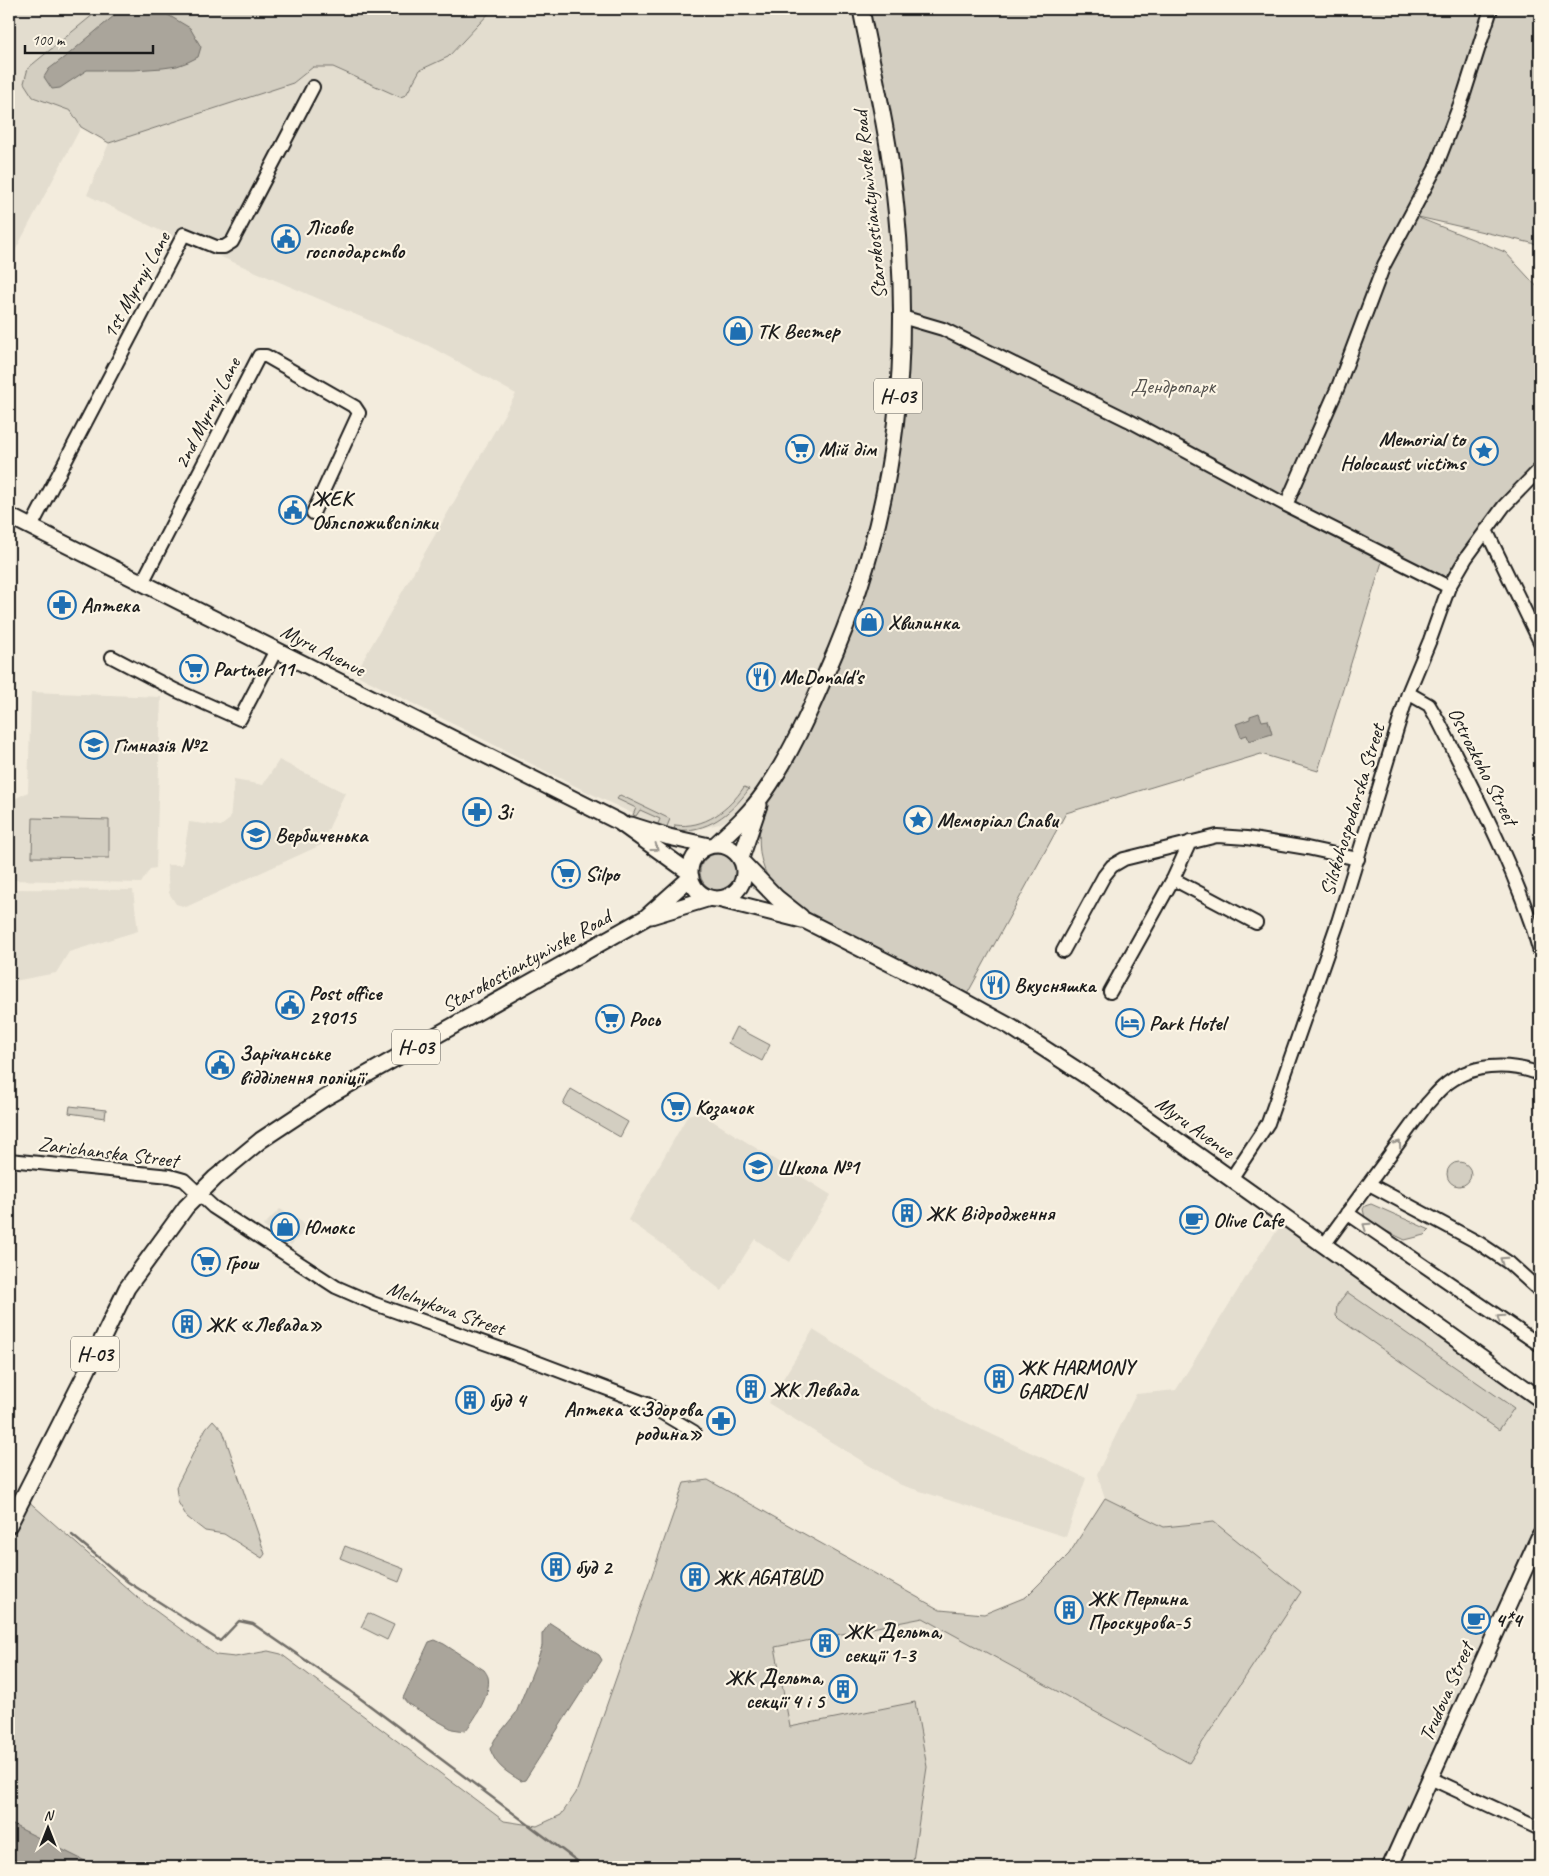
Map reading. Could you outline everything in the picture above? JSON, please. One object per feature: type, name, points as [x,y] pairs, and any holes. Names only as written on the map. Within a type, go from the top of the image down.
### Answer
[{"type":"main road","name":"Starokostiantynivske Road","points":[[764,793],[808,715],[851,614],[872,543],[890,471],[896,427],[902,318],[900,247],[882,109],[861,9]]},
{"type":"main road","name":"Myru Avenue","points":[[9,516],[619,822],[691,875]]},
{"type":"main road","name":"Н-03","points":[[645,918],[691,875],[692,862],[695,857],[712,846],[748,813],[764,793]]},
{"type":"main road","name":"Н-03","points":[[645,918],[730,896],[740,888],[744,876],[742,861],[764,793]]},
{"type":"main road","name":"Myru Avenue","points":[[619,822],[669,837],[712,846]]},
{"type":"main road","points":[[712,846],[732,849],[742,861]]},
{"type":"main road","name":"Myru Avenue","points":[[742,861],[777,898],[806,921],[946,991],[1010,1026],[1091,1079],[1540,1399]]},
{"type":"main road","points":[[691,875],[696,889],[714,899]]},
{"type":"main road","name":"Myru Avenue","points":[[714,899],[806,921]]},
{"type":"main road","name":"Starokostiantynivske Road","points":[[9,1525],[84,1378],[127,1288],[186,1207],[198,1194],[261,1140],[323,1099],[645,918]]},
{"type":"main road","name":"Trudova Street","points":[[1390,1867],[1540,1535]]},
{"type":"street","points":[[1286,505],[1338,387],[1384,265],[1435,169],[1464,94],[1491,9]]},
{"type":"street","name":"1st Myrnyi Lane","points":[[31,527],[184,234],[216,247],[224,247],[232,242],[313,87]]},
{"type":"street","points":[[902,318],[943,329],[1128,420],[1286,505],[1449,587]]},
{"type":"street","name":"2nd Myrnyi Lane","points":[[142,583],[259,356],[266,356],[355,407],[359,413],[313,513]]},
{"type":"street","name":"Silskohospodarska Street","points":[[1231,1179],[1268,1122],[1338,922],[1408,693],[1449,587],[1466,558],[1504,506],[1540,470]]},
{"type":"street","points":[[1486,530],[1540,642]]},
{"type":"street","points":[[112,657],[176,690],[240,719],[276,650]]},
{"type":"street","name":"Ostrozkoho Street","points":[[1408,693],[1429,705],[1439,722],[1497,837],[1529,914],[1540,952]]},
{"type":"street","points":[[1063,951],[1104,876],[1112,866],[1124,859],[1217,836],[1247,838],[1358,859]]},
{"type":"street","points":[[1110,992],[1173,879],[1190,842]]},
{"type":"street","points":[[1173,879],[1256,923]]},
{"type":"street","points":[[1324,1245],[1427,1104],[1444,1086],[1472,1071],[1488,1066],[1516,1066],[1540,1074]]},
{"type":"street","name":"Zarichanska Street","points":[[9,1160],[170,1176],[184,1180],[198,1194]]},
{"type":"street","points":[[1369,1184],[1479,1243],[1510,1264],[1540,1291]]},
{"type":"street","name":"Melnykova Street","points":[[198,1194],[213,1207],[336,1287],[375,1304],[647,1404],[694,1432]]},
{"type":"street","points":[[1347,1213],[1540,1345]]},
{"type":"street","points":[[1430,1778],[1540,1828]]},
{"type":"shaded area","points":[[9,9],[100,9],[28,68],[33,97],[71,111],[81,127],[9,262]]},
{"type":"shaded area","points":[[122,9],[158,9],[190,28],[201,47],[198,57],[177,66],[163,68],[87,70],[60,88],[52,89],[44,77],[49,69]]},
{"type":"shaded area","points":[[493,9],[858,9],[887,167],[898,317],[886,471],[847,612],[777,764],[745,810],[719,824],[689,831],[669,831],[575,786],[355,674],[516,394],[429,346],[163,232],[87,195],[109,143],[293,83],[313,67],[333,67],[400,97],[406,95],[420,70],[448,57]]},
{"type":"shaded area","name":"Гімназія №2","points":[[31,692],[161,697],[156,868],[150,869],[141,883],[9,880],[9,802],[28,792]]},
{"type":"shaded area","points":[[1259,713],[1262,721],[1268,720],[1272,734],[1249,741],[1247,735],[1241,737],[1236,724],[1250,719],[1250,716]]},
{"type":"shaded area","name":"Вербиченька","points":[[279,760],[345,793],[321,845],[186,907],[176,904],[169,893],[167,865],[182,865],[189,822],[221,826],[230,819],[234,780],[263,785]]},
{"type":"shaded area","points":[[9,889],[133,890],[138,931],[69,952],[56,973],[9,982]]},
{"type":"shaded area","points":[[700,1113],[831,1195],[789,1262],[755,1239],[722,1291],[661,1243],[628,1220],[688,1115]]},
{"type":"shaded area","name":"Юмокс","points":[[280,1209],[302,1222],[307,1228],[291,1245],[263,1226]]},
{"type":"shaded area","points":[[1284,1221],[1540,1404],[1540,1525],[1386,1867],[912,1867],[927,1767],[790,1727],[774,1647],[923,1618],[1189,1763],[1214,1522],[1164,1527],[1105,1498],[1097,1474],[1136,1394],[1176,1390],[1259,1256]]},
{"type":"shaded area","points":[[813,1330],[946,1413],[1086,1478],[1066,1537],[901,1485],[768,1403]]},
{"type":"shaded area","points":[[550,1623],[599,1655],[602,1660],[525,1780],[521,1781],[502,1768],[490,1749],[495,1739],[516,1713],[542,1646],[542,1634]]},
{"type":"shaded area","points":[[435,1640],[484,1670],[488,1676],[489,1683],[485,1698],[465,1731],[452,1729],[408,1704],[403,1698],[429,1642]]},
{"type":"shaded area","points":[[9,1823],[97,1867],[26,1867],[9,1856]]},
{"type":"green space","points":[[100,9],[493,9],[448,57],[420,70],[406,95],[400,97],[333,67],[313,67],[293,83],[109,143],[81,127],[71,111],[33,97],[24,83],[28,68]]},
{"type":"green space","name":"Дендропарк","points":[[868,9],[1540,9],[1540,245],[1414,216],[1505,252],[1540,290],[1540,465],[1447,582],[1385,552],[1318,771],[1261,754],[1066,813],[965,998],[838,933],[794,906],[778,891],[766,873],[760,852],[760,825],[768,794],[876,544],[906,317]]},
{"type":"green space","points":[[744,787],[749,789],[742,798],[717,820],[697,828],[674,830],[675,825],[696,824],[715,816],[731,803]]},
{"type":"green space","points":[[620,795],[670,819],[666,829],[657,826],[660,819],[640,810],[636,816],[633,815],[636,808],[617,799]]},
{"type":"green space","points":[[33,818],[109,820],[109,858],[32,857]]},
{"type":"green space","points":[[718,854],[725,855],[731,859],[735,865],[735,879],[731,885],[725,889],[718,890],[711,889],[705,885],[701,879],[700,872],[701,865],[705,859],[711,855]]},
{"type":"green space","points":[[736,1027],[770,1045],[762,1061],[728,1043]]},
{"type":"green space","points":[[571,1089],[628,1122],[620,1137],[563,1104]]},
{"type":"green space","points":[[70,1106],[106,1110],[105,1118],[69,1113]]},
{"type":"green space","points":[[1459,1162],[1468,1165],[1471,1174],[1468,1183],[1459,1186],[1450,1183],[1447,1174],[1450,1165]]},
{"type":"green space","points":[[1371,1204],[1430,1230],[1425,1235],[1405,1240],[1374,1225],[1365,1218],[1363,1209]]},
{"type":"green space","points":[[1347,1292],[1514,1408],[1499,1430],[1339,1319],[1336,1316],[1337,1305]]},
{"type":"green space","points":[[213,1420],[223,1431],[265,1554],[262,1558],[224,1534],[205,1531],[187,1517],[178,1502],[176,1487],[206,1428]]},
{"type":"green space","points":[[708,1480],[940,1610],[984,1614],[1026,1597],[1069,1554],[1105,1498],[1164,1527],[1214,1522],[1301,1592],[1189,1763],[923,1618],[775,1647],[790,1727],[915,1702],[927,1767],[912,1867],[9,1867],[9,1534],[26,1499],[138,1598],[216,1655],[235,1657],[268,1651],[281,1654],[504,1821],[537,1826],[561,1815],[576,1793],[684,1483]]},
{"type":"green space","points":[[345,1546],[404,1569],[399,1582],[340,1558]]},
{"type":"green space","points":[[368,1613],[394,1625],[387,1640],[361,1627]]},
{"type":"waterway","points":[[72,1535],[128,1582],[220,1641],[239,1621],[253,1624],[349,1690],[585,1867]]},
{"type":"place","name":"Лісове господарство","points":[[286,239]]},
{"type":"place","name":"ТК Вестер","points":[[738,331]]},
{"type":"place","name":"Мій дім","points":[[800,449]]},
{"type":"place","name":"Memorial to Holocaust victims","points":[[1484,451]]},
{"type":"place","name":"ЖЕК Облспоживспілки","points":[[293,510]]},
{"type":"place","name":"Аптека","points":[[62,605]]},
{"type":"place","name":"Хвилинка","points":[[869,622]]},
{"type":"place","name":"Partner 11","points":[[194,669]]},
{"type":"place","name":"McDonald's","points":[[761,677]]},
{"type":"place","name":"Гімназія №2","points":[[94,745]]},
{"type":"place","name":"Зі","points":[[477,812]]},
{"type":"place","name":"Меморіал Слави","points":[[918,820]]},
{"type":"place","name":"Вербиченька","points":[[256,835]]},
{"type":"place","name":"Silpo","points":[[566,874]]},
{"type":"place","name":"Вкусняшка","points":[[995,985]]},
{"type":"place","name":"Post office 29015","points":[[290,1005]]},
{"type":"place","name":"Рось","points":[[610,1019]]},
{"type":"place","name":"Park Hotel","points":[[1130,1023]]},
{"type":"place","name":"Зарічанське відділення поліції","points":[[220,1065]]},
{"type":"place","name":"Козачок","points":[[676,1107]]},
{"type":"place","name":"Школа №1","points":[[758,1167]]},
{"type":"place","name":"ЖК Відродження","points":[[907,1213]]},
{"type":"place","name":"Olive Cafe","points":[[1194,1220]]},
{"type":"place","name":"Юмокс","points":[[285,1227]]},
{"type":"place","name":"Грош","points":[[206,1262]]},
{"type":"place","name":"ЖК «Левада»","points":[[187,1324]]},
{"type":"place","name":"ЖК HARMONY GARDEN","points":[[999,1379]]},
{"type":"place","name":"ЖК Левада","points":[[751,1389]]},
{"type":"place","name":"буд 4","points":[[470,1400]]},
{"type":"place","name":"Аптека «Здорова родина»","points":[[721,1421]]},
{"type":"place","name":"буд 2","points":[[556,1567]]},
{"type":"place","name":"ЖК AGATBUD","points":[[695,1577]]},
{"type":"place","name":"ЖК Перлина Проскурова-5","points":[[1069,1610]]},
{"type":"place","name":"4*4","points":[[1476,1620]]},
{"type":"place","name":"ЖК Дельта, секції 1-3","points":[[825,1643]]},
{"type":"place","name":"ЖК Дельта, секції 4 і 5","points":[[843,1689]]}]
